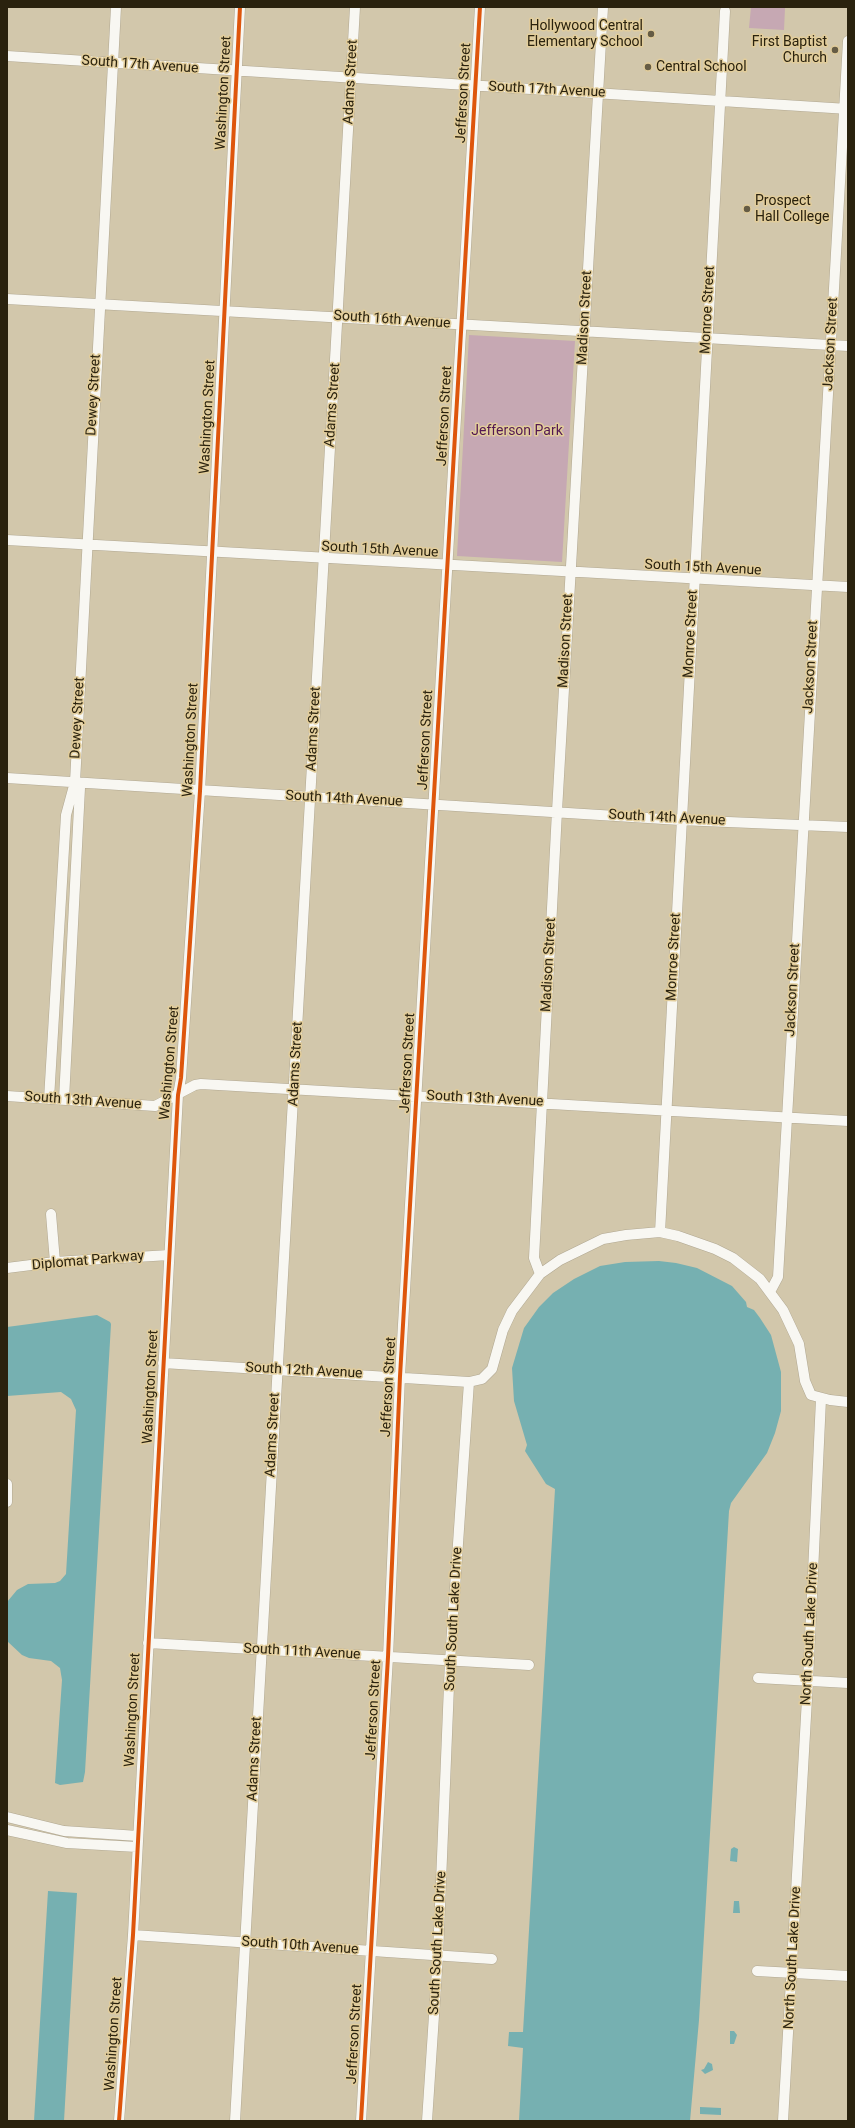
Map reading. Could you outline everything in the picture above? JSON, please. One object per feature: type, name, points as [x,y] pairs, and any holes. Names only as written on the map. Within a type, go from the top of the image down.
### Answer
[{"type":"street","name":"Dewey Street","points":[[49,1099],[66,815],[74,782],[116,7]]},
{"type":"street","name":"Washington Street","points":[[119,2121],[133,1935],[168,1255],[200,791],[240,7]]},
{"type":"street","name":"Adams Street","points":[[235,2121],[276,1369],[294,1089],[356,7]]},
{"type":"street","name":"Jefferson Street","points":[[361,2121],[388,1657],[400,1376],[480,7]]},
{"type":"street","name":"Madison Street","points":[[540,1274],[534,1258],[570,572],[603,7]]},
{"type":"street","name":"Monroe Street","points":[[660,1232],[680,820],[724,11]]},
{"type":"street","name":"Jackson Street","points":[[770,1292],[778,1277],[802,825],[846,108],[848,41]]},
{"type":"street","name":"South 17th Avenue","points":[[7,56],[113,62],[236,72],[846,108]]},
{"type":"street","name":"South 16th Avenue","points":[[7,299],[338,316],[584,332],[848,346]]},
{"type":"street","name":"South 15th Avenue","points":[[7,540],[848,587]]},
{"type":"street","name":"South 14th Avenue","points":[[7,778],[310,798],[557,811],[680,820],[848,827]]},
{"type":"street","name":"Dewey Street","points":[[64,1099],[80,788],[74,782]]},
{"type":"street","name":"South 13th Avenue","points":[[7,1096],[155,1106],[195,1085],[201,1084],[542,1102],[848,1121]]},
{"type":"street","points":[[51,1214],[55,1262]]},
{"type":"street","points":[[469,1382],[482,1379],[492,1370],[503,1330],[512,1311],[540,1274],[560,1260],[602,1239],[660,1232],[699,1243],[733,1258],[760,1279],[783,1310],[799,1344],[805,1381],[811,1395],[821,1399],[848,1402]]},
{"type":"street","name":"Diplomat Parkway","points":[[7,1268],[55,1262],[168,1255]]},
{"type":"street","name":"South 12th Avenue","points":[[163,1363],[400,1376],[469,1382]]},
{"type":"street","name":"South South Lake Drive","points":[[427,2121],[438,1955],[450,1661],[469,1382]]},
{"type":"street","name":"North South Lake Drive","points":[[783,2121],[808,1681],[821,1399]]},
{"type":"street","points":[[7,1484],[7,1502]]},
{"type":"street","name":"South 11th Avenue","points":[[148,1644],[529,1665]]},
{"type":"street","points":[[758,1678],[848,1683]]},
{"type":"street","points":[[7,1818],[64,1831],[138,1836]]},
{"type":"street","points":[[7,1830],[67,1843],[137,1847]]},
{"type":"street","name":"South 10th Avenue","points":[[133,1935],[492,1959]]},
{"type":"street","points":[[757,1971],[848,1976]]},
{"type":"green space","points":[[751,7],[785,8],[784,30],[749,28]]},
{"type":"green space","name":"Jefferson Park","points":[[469,335],[575,341],[562,562],[457,556]]},
{"type":"water","points":[[659,1261],[697,1268],[732,1286],[746,1302],[747,1307],[754,1310],[771,1335],[781,1372],[781,1411],[775,1433],[767,1453],[731,1503],[729,1511],[699,2020],[690,2121],[519,2121],[523,2048],[508,2046],[509,2032],[523,2032],[555,1489],[546,1484],[525,1451],[527,1445],[514,1401],[512,1368],[524,1328],[539,1307],[553,1293],[574,1279],[600,1266],[625,1262]]},
{"type":"water","points":[[97,1315],[111,1324],[85,1772],[83,1782],[60,1785],[55,1783],[62,1680],[60,1668],[51,1661],[29,1658],[22,1655],[7,1641],[7,1602],[17,1590],[28,1584],[55,1583],[60,1581],[66,1574],[76,1410],[71,1399],[61,1392],[7,1396],[7,1327]]},
{"type":"water","points":[[734,1847],[738,1849],[737,1862],[730,1861],[731,1849]]},
{"type":"water","points":[[48,1891],[77,1893],[64,2121],[34,2121]]},
{"type":"water","points":[[734,1901],[739,1901],[740,1913],[733,1913]]},
{"type":"water","points":[[730,2031],[734,2031],[737,2035],[734,2044],[730,2044]]},
{"type":"water","points":[[708,2062],[712,2064],[713,2070],[705,2074],[701,2070],[704,2069]]},
{"type":"water","points":[[700,2107],[721,2108],[721,2115],[700,2114]]},
{"type":"cycle path","points":[[119,2121],[133,1935],[178,1095],[181,1078],[200,791],[240,7]]},
{"type":"cycle path","points":[[361,2121],[388,1657],[400,1376],[480,7]]},
{"type":"place","name":"Hollywood Central Elementary School","points":[[651,34]]},
{"type":"place","name":"First Baptist Church","points":[[835,50]]},
{"type":"place","name":"Central School","points":[[648,67]]},
{"type":"place","name":"Prospect Hall College","points":[[747,209]]}]
